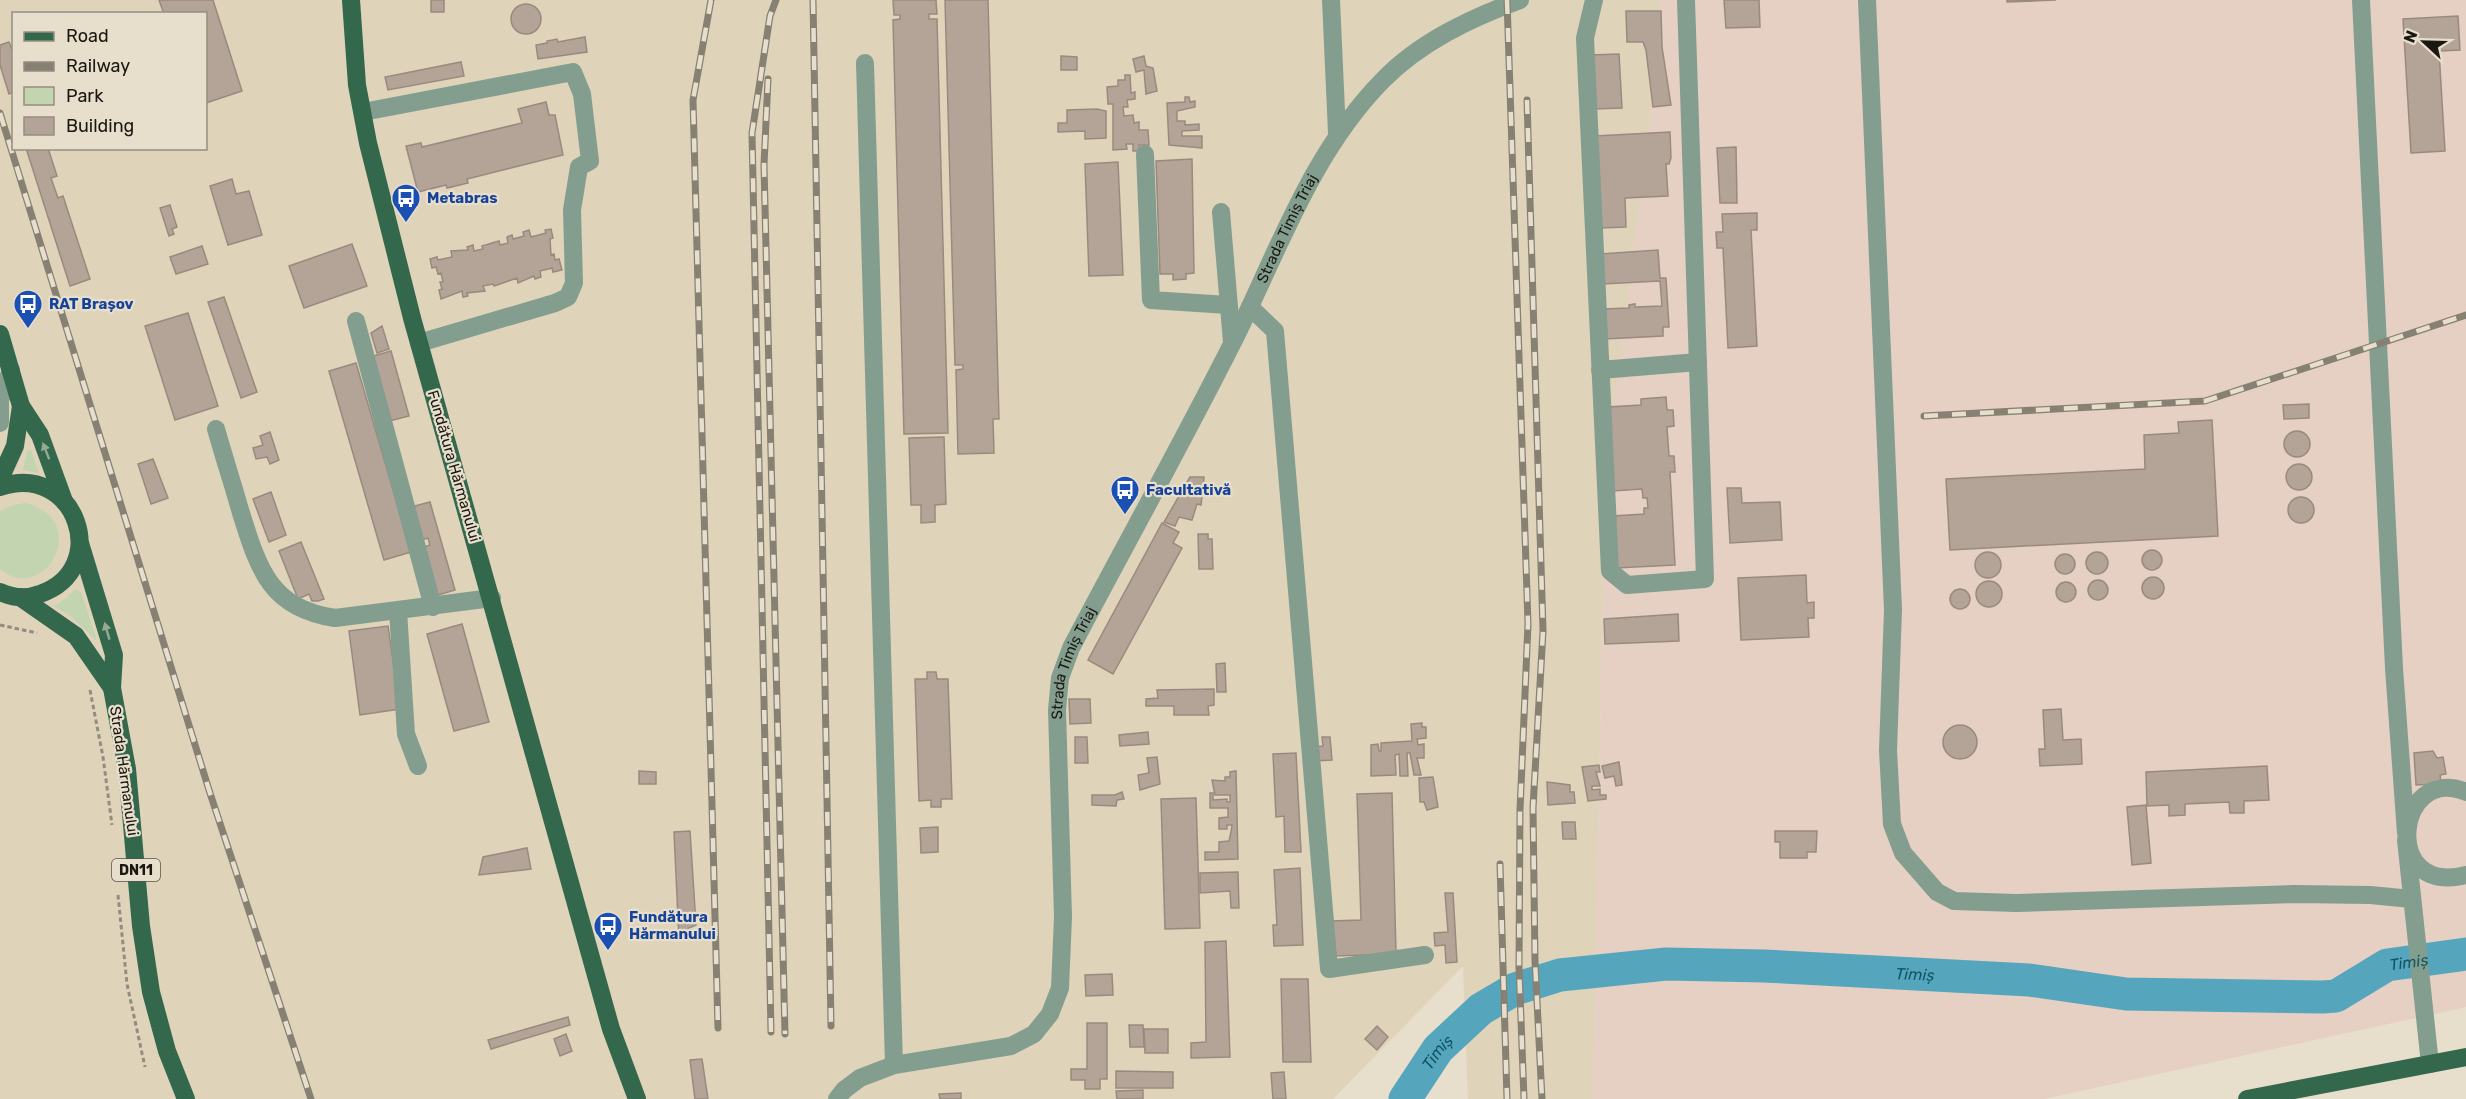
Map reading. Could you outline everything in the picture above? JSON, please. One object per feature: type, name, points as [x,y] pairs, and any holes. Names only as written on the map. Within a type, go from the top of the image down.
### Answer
[{"type":"main road","name":"Fundătura Hărmanului","points":[[351,0],[357,85],[368,144],[419,343],[611,1029],[637,1099]]},
{"type":"main road","name":"Strada Hărmanului","points":[[0,334],[21,405],[40,435],[64,501],[76,520],[80,543],[114,655],[112,688],[127,770],[141,926],[151,992],[167,1051],[186,1099]]},
{"type":"main road","name":"Strada Hărmanului","points":[[0,479],[15,446],[21,405]]},
{"type":"main road","points":[[0,487],[22,483],[34,484],[55,493],[64,501]]},
{"type":"main road","name":"Strada Hărmanului","points":[[8,597],[45,592],[62,581],[74,564],[80,543]]},
{"type":"main road","name":"Strada Hărmanului","points":[[8,597],[76,636],[112,688]]},
{"type":"main road","points":[[2247,1099],[2466,1057]]},
{"type":"street","points":[[1330,0],[1337,133]]},
{"type":"street","name":"Strada Timiș Triaj","points":[[837,1099],[844,1090],[860,1078],[894,1065],[1011,1046],[1034,1034],[1050,1014],[1060,988],[1063,917],[1057,710],[1060,678],[1071,648],[1232,344],[1307,186],[1337,133],[1384,79],[1419,50],[1482,14],[1520,0]]},
{"type":"street","points":[[1594,0],[1585,38],[1610,571],[1627,585],[1705,579],[1686,0]]},
{"type":"street","points":[[1867,0],[1893,610],[1888,750],[1892,824],[1903,853],[1937,892],[1954,901],[2016,903],[2295,894],[2370,895],[2413,907]]},
{"type":"street","points":[[2361,0],[2394,668],[2406,837],[2424,1028],[2430,1064]]},
{"type":"street","points":[[865,63],[894,1065]]},
{"type":"street","points":[[363,112],[573,72],[582,94],[590,161],[579,167],[572,210],[574,283],[568,297],[555,303],[419,343]]},
{"type":"street","points":[[1145,154],[1151,300],[1228,304]]},
{"type":"street","points":[[1221,212],[1232,344]]},
{"type":"street","points":[[1250,307],[1275,331],[1329,969],[1425,955]]},
{"type":"street","points":[[356,321],[433,607]]},
{"type":"street","points":[[1600,370],[1698,362]]},
{"type":"street","points":[[0,423],[0,400],[11,370]]},
{"type":"street","points":[[216,429],[256,563],[273,588],[289,603],[311,615],[335,618],[492,598]]},
{"type":"street","points":[[398,611],[406,734],[418,766]]},
{"type":"street","points":[[2466,792],[2454,789],[2429,794],[2412,810],[2406,837],[2410,854],[2421,868],[2437,876],[2454,878],[2466,875]]},
{"type":"path","points":[[0,626],[29,630],[46,637]]},
{"type":"path","points":[[89,688],[95,707],[113,832]]},
{"type":"path","points":[[118,886],[127,984],[144,1067]]},
{"type":"shaded area","points":[[0,0],[1660,0],[1657,66],[1605,482],[1593,1099],[1468,1099],[1463,966],[1333,1099],[0,1099]]},
{"type":"shaded area","points":[[1660,0],[2466,0],[2466,1007],[2044,1099],[1593,1099],[1605,482],[1657,66]]},
{"type":"green space","points":[[31,450],[39,473],[23,470],[27,451]]},
{"type":"green space","points":[[25,503],[45,512],[56,525],[59,541],[55,556],[46,569],[32,577],[17,577],[0,569],[0,511]]},
{"type":"green space","points":[[75,589],[81,592],[97,641],[72,617],[54,606],[67,598]]},
{"type":"building","points":[[159,0],[213,0],[242,91],[207,103],[207,12],[163,12]]},
{"type":"building","points":[[431,0],[444,0],[444,12],[431,12]]},
{"type":"building","points":[[893,0],[936,0],[937,14],[929,14],[929,19],[937,19],[948,433],[904,434],[893,20],[900,19],[900,15],[894,15]]},
{"type":"building","points":[[945,0],[988,0],[999,419],[993,419],[994,453],[958,454],[956,370],[963,369],[963,365],[955,365]]},
{"type":"building","points":[[1724,0],[1759,0],[1760,27],[1726,28]]},
{"type":"building","points":[[2007,0],[2056,0],[2007,2]]},
{"type":"building","points":[[526,4],[537,8],[541,19],[537,30],[526,34],[515,30],[511,19],[515,8]]},
{"type":"building","points":[[1626,11],[1661,11],[1662,47],[1671,105],[1653,107],[1646,50],[1643,42],[1627,42]]},
{"type":"building","points":[[2458,16],[2460,50],[2439,51],[2445,151],[2411,153],[2403,19]]},
{"type":"building","points":[[585,37],[587,52],[538,59],[536,45],[557,39],[558,42]]},
{"type":"building","points":[[9,42],[12,50],[12,93],[9,94],[0,65],[0,45]]},
{"type":"building","points":[[1619,54],[1622,108],[1593,109],[1590,55]]},
{"type":"building","points":[[1061,56],[1077,57],[1077,70],[1061,70]]},
{"type":"building","points":[[1144,56],[1146,66],[1153,68],[1157,91],[1146,94],[1144,70],[1136,72],[1133,59]]},
{"type":"building","points":[[461,62],[464,76],[388,90],[385,77]]},
{"type":"building","points":[[1125,75],[1130,75],[1131,93],[1135,92],[1135,99],[1127,100],[1128,107],[1123,107],[1124,116],[1133,115],[1134,123],[1139,122],[1139,130],[1148,130],[1149,145],[1139,145],[1139,151],[1133,151],[1133,144],[1126,144],[1127,149],[1113,150],[1113,104],[1108,104],[1107,87],[1118,86],[1118,80],[1125,80]]},
{"type":"building","points":[[1185,97],[1189,97],[1190,102],[1195,101],[1195,107],[1177,111],[1177,121],[1185,121],[1185,125],[1199,124],[1199,130],[1182,131],[1182,136],[1202,136],[1202,148],[1169,145],[1167,103],[1185,102]]},
{"type":"building","points":[[546,102],[549,115],[555,115],[563,155],[467,179],[468,183],[447,188],[446,185],[418,192],[406,146],[421,143],[422,147],[522,123],[518,109]]},
{"type":"building","points":[[1067,110],[1106,111],[1106,138],[1085,139],[1085,131],[1058,132],[1058,123],[1067,123]]},
{"type":"building","points":[[1670,132],[1671,158],[1669,164],[1666,164],[1668,196],[1625,198],[1626,227],[1600,228],[1595,136]]},
{"type":"building","points":[[1736,147],[1737,203],[1720,203],[1717,148]]},
{"type":"building","points":[[27,150],[49,150],[57,176],[51,178],[58,198],[63,196],[90,279],[70,286]]},
{"type":"building","points":[[1192,159],[1194,273],[1186,274],[1186,279],[1173,280],[1173,274],[1160,274],[1156,161]]},
{"type":"building","points":[[1118,162],[1123,275],[1089,276],[1085,164]]},
{"type":"building","points":[[232,179],[236,194],[249,191],[262,235],[228,245],[210,186]]},
{"type":"building","points":[[170,205],[177,227],[172,229],[174,234],[169,236],[160,208]]},
{"type":"building","points":[[1757,213],[1757,230],[1751,230],[1757,346],[1728,348],[1723,248],[1717,248],[1716,232],[1723,232],[1722,214]]},
{"type":"building","points":[[551,229],[553,238],[550,239],[551,255],[554,254],[555,260],[559,259],[562,270],[553,272],[552,268],[540,271],[541,277],[535,279],[534,276],[518,283],[517,278],[494,286],[493,284],[483,286],[485,291],[467,293],[468,296],[463,297],[462,291],[441,299],[439,290],[442,289],[440,282],[443,282],[441,273],[438,274],[436,267],[432,268],[430,259],[452,257],[451,251],[468,250],[467,247],[473,245],[474,251],[499,241],[500,245],[508,243],[507,237],[512,235],[513,239],[524,236],[523,232],[529,230],[531,237],[546,233],[545,230]]},
{"type":"building","points":[[352,244],[367,286],[304,308],[289,266]]},
{"type":"building","points":[[202,246],[208,264],[176,274],[170,257]]},
{"type":"building","points":[[1658,250],[1660,278],[1666,278],[1669,327],[1663,327],[1663,336],[1605,339],[1603,309],[1629,308],[1629,305],[1635,304],[1635,307],[1662,306],[1660,281],[1602,284],[1601,254]]},
{"type":"building","points":[[224,297],[257,392],[241,398],[208,302]]},
{"type":"building","points":[[188,313],[218,406],[175,420],[145,326]]},
{"type":"building","points":[[382,326],[389,349],[377,353],[371,333]]},
{"type":"building","points":[[391,351],[409,416],[389,421],[370,357]]},
{"type":"building","points":[[356,363],[411,552],[384,560],[329,371]]},
{"type":"building","points":[[1666,397],[1667,410],[1673,410],[1674,426],[1667,427],[1669,456],[1674,456],[1675,472],[1670,472],[1675,565],[1616,568],[1613,516],[1644,514],[1644,508],[1648,508],[1647,498],[1643,498],[1642,489],[1613,491],[1608,407],[1641,405],[1641,399]]},
{"type":"building","points":[[2309,404],[2309,418],[2284,419],[2283,405]]},
{"type":"building","points":[[2212,420],[2218,536],[1950,550],[1946,479],[2145,469],[2144,435],[2179,433],[2178,422]]},
{"type":"building","points":[[2297,431],[2306,435],[2310,444],[2306,453],[2297,457],[2288,453],[2284,444],[2288,435]]},
{"type":"building","points":[[270,432],[279,460],[270,464],[267,457],[256,459],[253,448],[263,445],[260,436]]},
{"type":"building","points":[[944,437],[946,504],[935,505],[935,522],[921,523],[921,505],[911,505],[909,438]]},
{"type":"building","points":[[153,459],[168,498],[151,504],[138,464]]},
{"type":"building","points":[[2299,464],[2308,468],[2312,477],[2308,486],[2299,490],[2290,486],[2286,477],[2290,468]]},
{"type":"building","points":[[1190,477],[1204,477],[1201,505],[1197,504],[1192,520],[1179,517],[1175,526],[1164,522]]},
{"type":"building","points":[[1727,488],[1741,488],[1742,503],[1780,502],[1782,540],[1730,543]]},
{"type":"building","points":[[271,492],[286,535],[269,542],[253,499]]},
{"type":"building","points":[[2301,497],[2310,501],[2314,510],[2310,519],[2301,523],[2292,519],[2288,510],[2292,501]]},
{"type":"building","points":[[430,502],[455,590],[438,595],[424,547],[430,545],[428,538],[421,540],[411,507]]},
{"type":"building","points":[[1162,523],[1179,532],[1173,543],[1182,548],[1113,674],[1088,660]]},
{"type":"building","points":[[1198,534],[1208,534],[1208,539],[1212,539],[1213,569],[1199,569]]},
{"type":"building","points":[[301,542],[324,599],[312,601],[309,594],[298,599],[279,551]]},
{"type":"building","points":[[2148,550],[2156,550],[2162,556],[2162,564],[2156,570],[2148,570],[2142,564],[2142,556]]},
{"type":"building","points":[[1988,552],[1997,556],[2001,565],[1997,574],[1988,578],[1979,574],[1975,565],[1979,556]]},
{"type":"building","points":[[2097,552],[2107,559],[2108,563],[2101,573],[2097,574],[2087,567],[2086,563],[2093,553]]},
{"type":"building","points":[[2061,554],[2069,554],[2075,560],[2075,568],[2069,574],[2061,574],[2055,568],[2055,560]]},
{"type":"building","points":[[1806,575],[1807,603],[1814,602],[1814,618],[1808,618],[1809,637],[1741,640],[1738,578]]},
{"type":"building","points":[[2153,577],[2161,580],[2164,588],[2161,596],[2153,599],[2145,596],[2142,588],[2145,580]]},
{"type":"building","points":[[2098,580],[2105,583],[2108,590],[2105,597],[2098,600],[2091,597],[2088,590],[2091,583]]},
{"type":"building","points":[[1989,581],[1998,585],[2002,594],[1998,603],[1989,607],[1980,603],[1976,594],[1980,585]]},
{"type":"building","points":[[2062,582],[2070,582],[2076,588],[2076,596],[2070,602],[2062,602],[2056,596],[2056,588]]},
{"type":"building","points":[[1956,589],[1964,589],[1970,595],[1970,603],[1964,609],[1956,609],[1950,603],[1950,595]]},
{"type":"building","points":[[1678,614],[1679,641],[1605,644],[1604,619]]},
{"type":"building","points":[[462,624],[489,722],[454,731],[427,634]]},
{"type":"building","points":[[388,626],[400,709],[360,715],[349,631]]},
{"type":"building","points":[[1225,663],[1226,692],[1217,692],[1216,664]]},
{"type":"building","points":[[927,672],[936,672],[937,679],[948,679],[952,799],[941,799],[941,807],[931,807],[931,800],[919,801],[915,679],[927,679]]},
{"type":"building","points":[[1214,689],[1214,705],[1208,706],[1209,715],[1174,715],[1174,706],[1146,706],[1146,699],[1158,698],[1157,690]]},
{"type":"building","points":[[1069,699],[1090,699],[1091,723],[1070,724]]},
{"type":"building","points":[[2061,709],[2063,740],[2081,739],[2082,764],[2040,766],[2039,749],[2045,749],[2043,710]]},
{"type":"building","points":[[1422,723],[1422,727],[1426,727],[1426,738],[1417,739],[1418,745],[1424,744],[1424,758],[1417,758],[1421,775],[1414,775],[1410,753],[1407,753],[1408,776],[1400,776],[1399,754],[1395,755],[1396,775],[1371,776],[1371,745],[1378,744],[1379,751],[1381,751],[1381,743],[1412,741],[1411,724]]},
{"type":"building","points":[[1960,725],[1972,730],[1977,742],[1972,754],[1960,759],[1948,754],[1943,742],[1948,730]]},
{"type":"building","points":[[1148,732],[1149,744],[1120,746],[1119,735]]},
{"type":"building","points":[[1075,737],[1087,737],[1088,763],[1075,763]]},
{"type":"building","points":[[1322,737],[1330,737],[1332,760],[1314,761],[1312,747],[1323,746]]},
{"type":"building","points":[[2433,751],[2437,758],[2443,757],[2446,774],[2440,775],[2441,781],[2438,784],[2416,785],[2414,753]]},
{"type":"building","points":[[1296,753],[1301,852],[1285,852],[1284,816],[1276,817],[1273,754]]},
{"type":"building","points":[[1157,757],[1160,784],[1140,790],[1138,775],[1149,773],[1147,758]]},
{"type":"building","points":[[1619,762],[1622,785],[1616,786],[1614,776],[1605,778],[1602,766]]},
{"type":"building","points":[[1599,765],[1600,772],[1596,772],[1600,786],[1592,786],[1592,790],[1600,789],[1600,795],[1606,795],[1606,799],[1588,801],[1582,767]]},
{"type":"building","points":[[2267,766],[2269,800],[2244,801],[2244,813],[2230,813],[2229,802],[2185,804],[2185,815],[2169,816],[2169,805],[2147,806],[2146,772]]},
{"type":"building","points":[[639,771],[656,772],[656,784],[639,784]]},
{"type":"building","points":[[1236,771],[1238,859],[1205,860],[1205,852],[1219,852],[1219,842],[1229,841],[1232,825],[1227,825],[1227,829],[1219,829],[1219,818],[1228,817],[1228,808],[1210,808],[1210,793],[1213,793],[1213,800],[1227,799],[1227,802],[1230,802],[1230,795],[1215,795],[1212,780],[1225,781],[1225,777],[1230,777],[1230,772]]},
{"type":"building","points":[[1433,777],[1438,807],[1427,810],[1424,802],[1420,802],[1419,778]]},
{"type":"building","points":[[1547,782],[1570,785],[1570,792],[1574,792],[1575,803],[1548,805]]},
{"type":"building","points":[[1122,792],[1124,799],[1117,800],[1116,806],[1092,805],[1092,795],[1115,795]]},
{"type":"building","points":[[1392,793],[1396,954],[1333,956],[1331,921],[1361,920],[1357,794]]},
{"type":"building","points":[[1196,798],[1200,928],[1165,929],[1161,799]]},
{"type":"building","points":[[2146,805],[2151,863],[2132,865],[2127,807]]},
{"type":"building","points":[[1562,822],[1575,822],[1576,839],[1563,839]]},
{"type":"building","points":[[938,827],[938,852],[921,853],[920,828]]},
{"type":"building","points":[[690,831],[696,925],[689,928],[690,938],[679,939],[674,832]]},
{"type":"building","points":[[1775,831],[1817,831],[1816,852],[1807,852],[1807,858],[1780,858],[1780,842],[1775,842]]},
{"type":"building","points":[[527,848],[531,869],[479,875],[483,857]]},
{"type":"building","points":[[1300,868],[1303,945],[1274,946],[1273,925],[1277,925],[1274,870]]},
{"type":"building","points":[[1238,872],[1239,908],[1231,908],[1230,891],[1200,893],[1200,873]]},
{"type":"building","points":[[1445,893],[1453,893],[1457,962],[1446,963],[1445,945],[1435,946],[1434,933],[1448,932]]},
{"type":"building","points":[[1226,941],[1230,1057],[1191,1058],[1191,1043],[1206,1042],[1205,942]]},
{"type":"building","points":[[1112,974],[1113,995],[1086,996],[1085,975]]},
{"type":"building","points":[[1281,979],[1308,979],[1311,1062],[1283,1062]]},
{"type":"building","points":[[568,1017],[570,1025],[491,1049],[488,1040]]},
{"type":"building","points":[[1087,1023],[1107,1023],[1107,1079],[1100,1079],[1100,1089],[1085,1089],[1085,1080],[1071,1080],[1071,1069],[1087,1069]]},
{"type":"building","points":[[1129,1025],[1143,1025],[1144,1047],[1130,1047]]},
{"type":"building","points":[[1377,1026],[1388,1037],[1377,1050],[1365,1039]]},
{"type":"building","points":[[1144,1029],[1168,1029],[1168,1053],[1145,1053]]},
{"type":"building","points":[[566,1034],[572,1051],[560,1056],[554,1039]]},
{"type":"building","points":[[702,1059],[708,1099],[695,1099],[690,1060]]},
{"type":"building","points":[[1116,1071],[1173,1072],[1173,1088],[1116,1088]]},
{"type":"building","points":[[1284,1072],[1286,1099],[1273,1099],[1271,1073]]},
{"type":"building","points":[[1143,1090],[1143,1099],[1117,1099],[1116,1091]]},
{"type":"building","points":[[961,1093],[961,1099],[940,1099],[939,1094]]},
{"type":"waterway","name":"Timiș","points":[[1405,1099],[1438,1049],[1481,1009],[1515,989],[1560,975],[1666,964],[1764,966],[2029,980],[2126,994],[2323,997],[2336,996],[2387,965],[2466,954]]},
{"type":"railway","points":[[711,0],[693,100],[718,1028]]},
{"type":"railway","points":[[771,1032],[752,133],[770,16],[776,0]]},
{"type":"railway","points":[[813,0],[831,1026]]},
{"type":"railway","points":[[1507,0],[1528,624],[1520,810],[1519,967],[1524,1099]]},
{"type":"railway","points":[[768,79],[764,165],[785,1034]]},
{"type":"railway","points":[[1527,100],[1543,631],[1533,808],[1535,961],[1542,1099]]},
{"type":"railway","points":[[0,113],[209,790],[311,1099]]},
{"type":"railway","points":[[1924,416],[2205,401],[2466,315]]},
{"type":"railway","points":[[1500,864],[1507,1099]]},
{"type":"place","name":"Metabras","points":[[406,224]]},
{"type":"place","name":"RAT Brașov","points":[[28,330]]},
{"type":"place","name":"Facultativă","points":[[1125,516]]},
{"type":"place","name":"Fundătura Hărmanului","points":[[608,952]]}]
